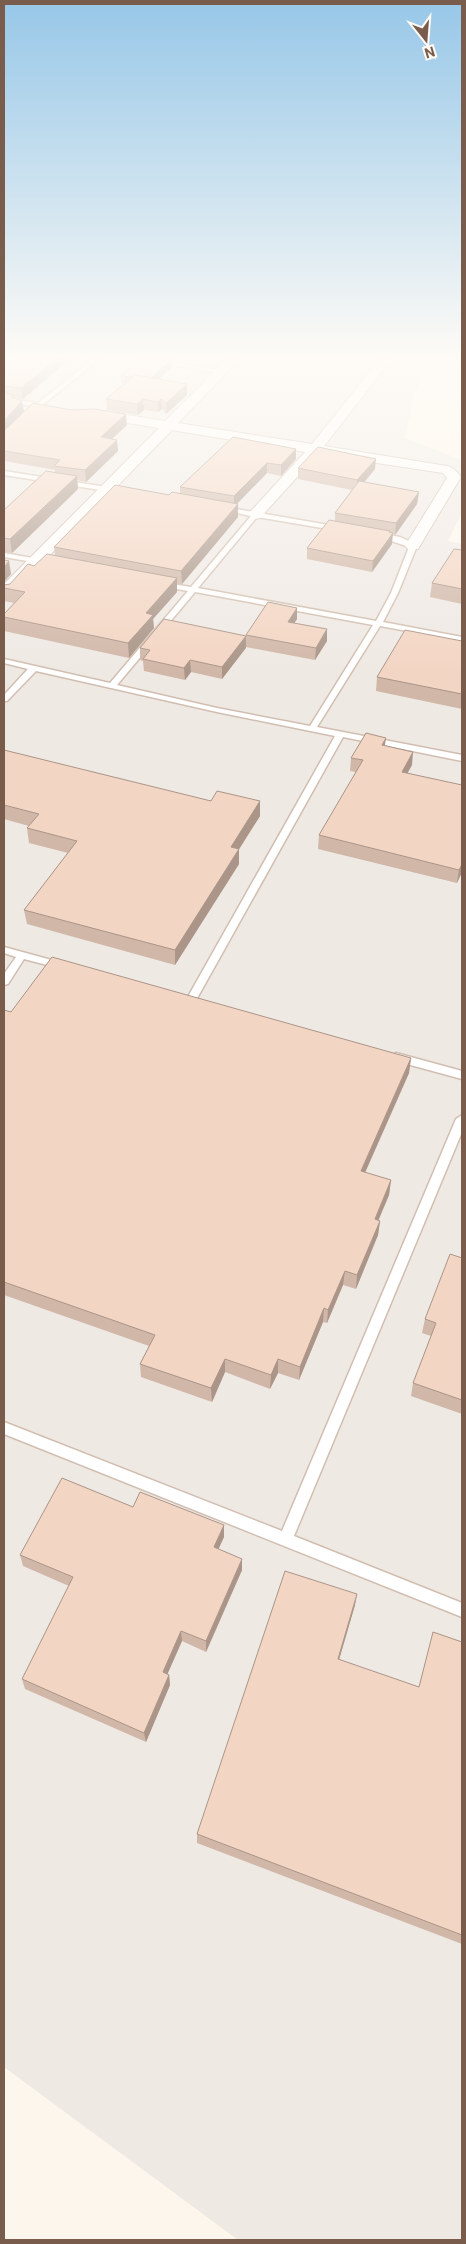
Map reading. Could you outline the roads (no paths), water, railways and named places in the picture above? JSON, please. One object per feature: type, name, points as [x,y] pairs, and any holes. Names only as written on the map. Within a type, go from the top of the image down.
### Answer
[{"type":"street","points":[[4,593],[34,560],[113,489],[135,464]]},
{"type":"street","points":[[255,515],[302,464]]},
{"type":"street","points":[[408,464],[447,470],[454,477],[413,546]]},
{"type":"lane","points":[[4,473],[113,489]]},
{"type":"lane","points":[[216,508],[350,531]]},
{"type":"lane","points":[[112,686],[255,515]]},
{"type":"lane","points":[[312,729],[377,624],[407,565],[413,546],[397,539],[369,534]]},
{"type":"lane","points":[[4,555],[52,564]]},
{"type":"lane","points":[[155,583],[462,638]]},
{"type":"lane","points":[[4,661],[217,710],[462,758]]},
{"type":"lane","points":[[4,698],[34,668]]},
{"type":"lane","points":[[191,1002],[340,734]]},
{"type":"lane","points":[[4,950],[70,968]]},
{"type":"lane","points":[[4,982],[22,955]]},
{"type":"lane","points":[[387,1055],[462,1075]]},
{"type":"lane","points":[[285,1540],[462,1119]]},
{"type":"lane","points":[[4,1428],[462,1610]]}]
